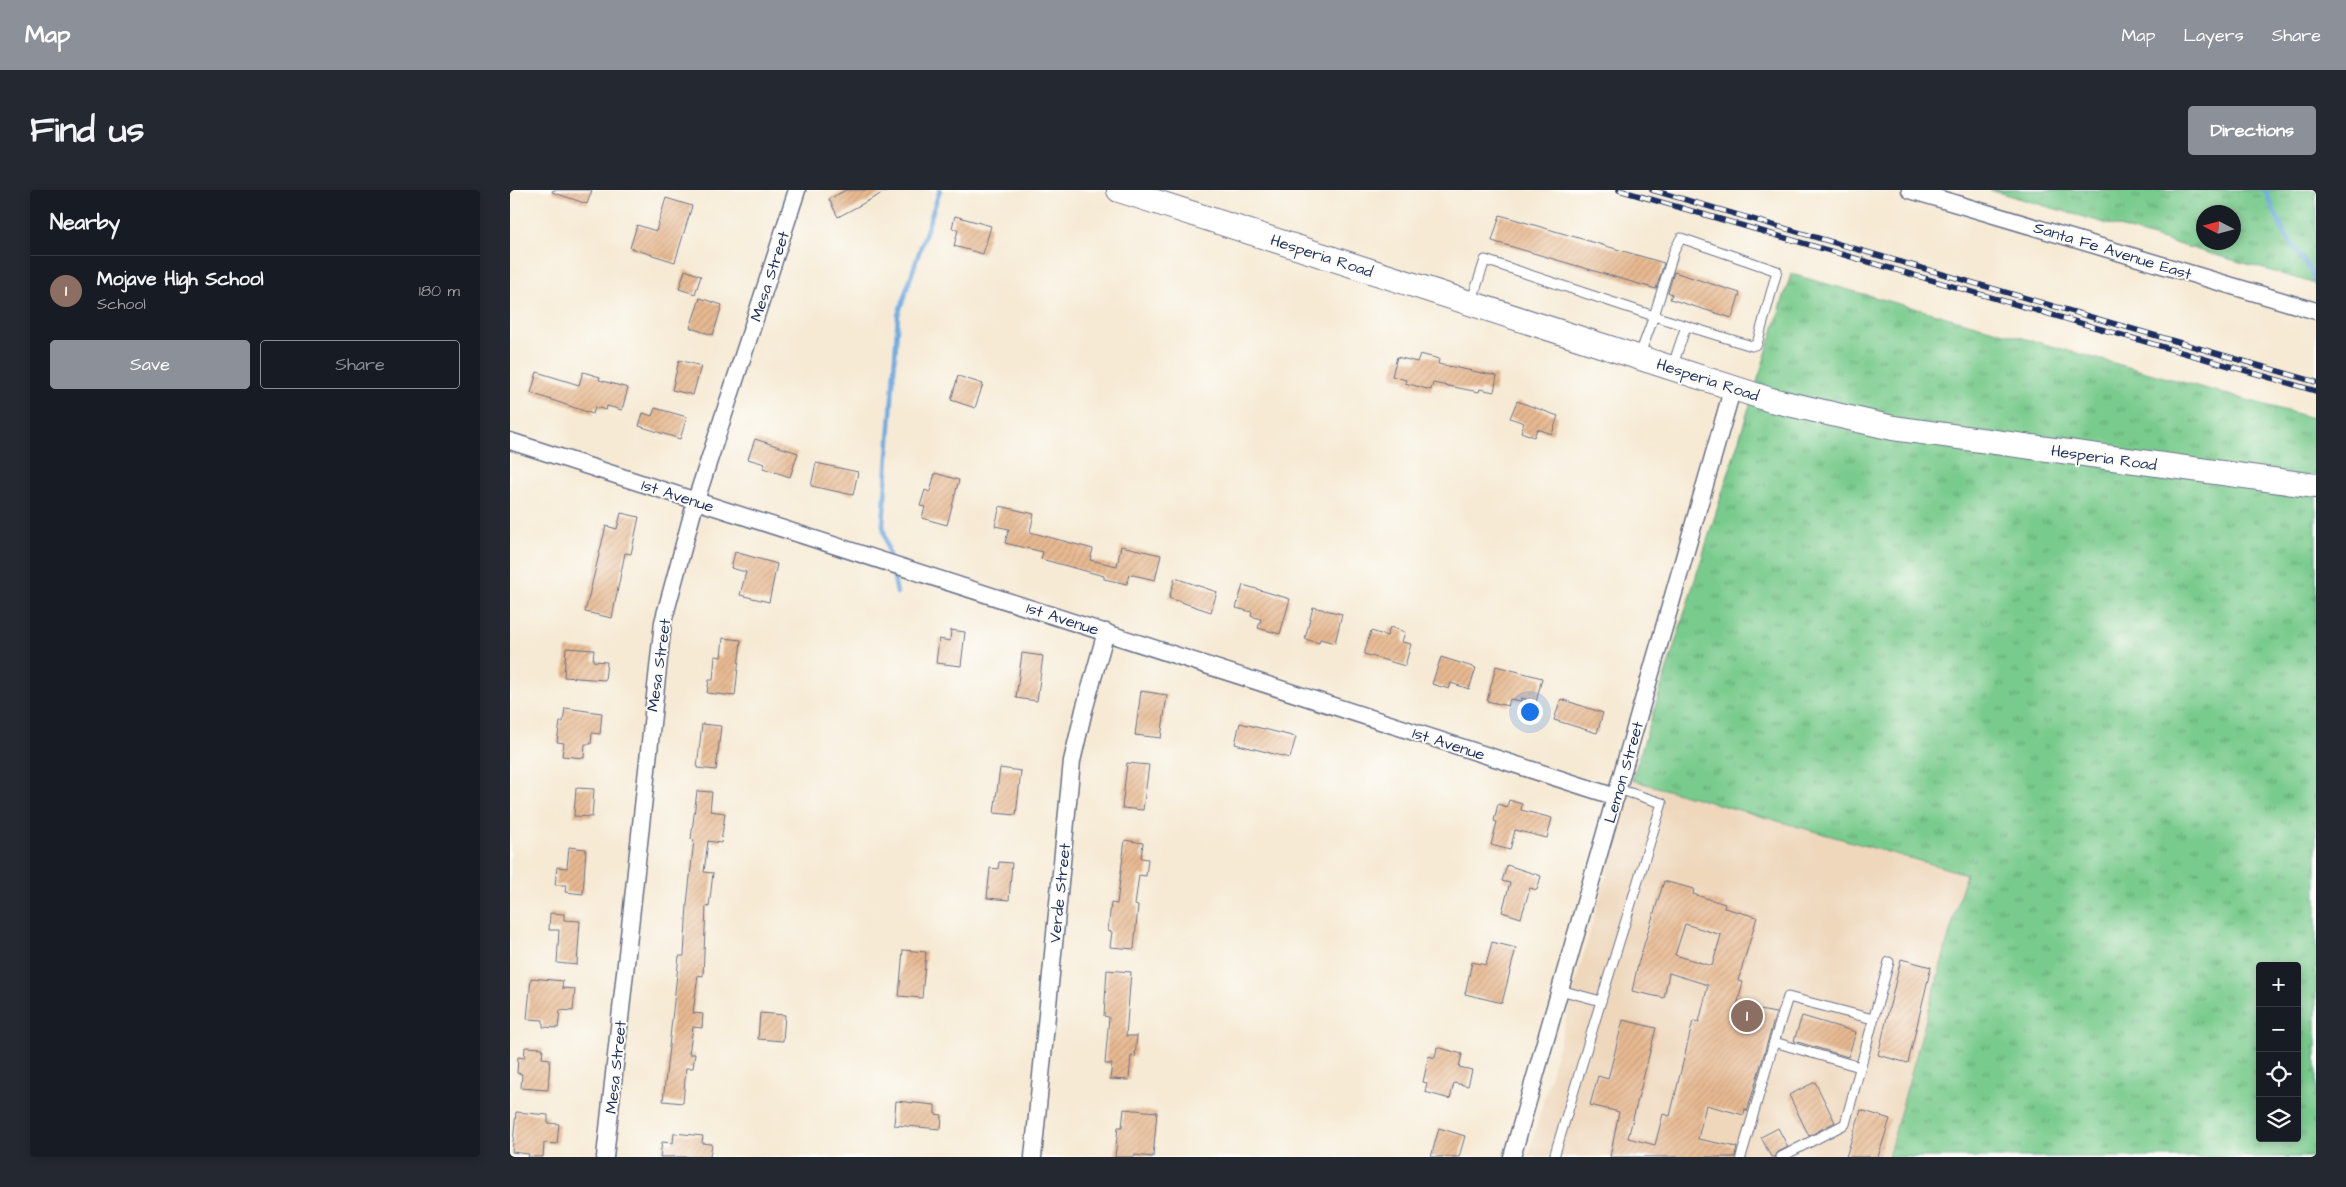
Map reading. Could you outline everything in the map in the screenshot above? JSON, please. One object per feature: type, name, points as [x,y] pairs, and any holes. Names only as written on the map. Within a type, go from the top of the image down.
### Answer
[{"type":"main road","name":"Hesperia Road","points":[[1118,190],[1801,408],[1893,428],[2316,486]]},
{"type":"street","name":"Mesa Street","points":[[605,1157],[658,650],[673,579],[696,500],[797,190]]},
{"type":"street","name":"Santa Fe Avenue East","points":[[1910,190],[2315,311]]},
{"type":"street","name":"Lemon Street","points":[[1514,1156],[1732,387]]},
{"type":"street","name":"1st Avenue","points":[[510,441],[1617,793]]},
{"type":"street","name":"Verde Street","points":[[1033,1157],[1072,761],[1106,632]]},
{"type":"lane","points":[[1471,303],[1486,260],[1654,316],[1752,346],[1757,344],[1777,272],[1681,238],[1674,251],[1654,316],[1639,357]]},
{"type":"lane","points":[[1672,368],[1686,326]]},
{"type":"lane","points":[[1554,1157],[1662,803],[1617,793]]},
{"type":"lane","points":[[1781,1157],[1845,1124],[1889,962]]},
{"type":"lane","points":[[1560,990],[1601,1001]]},
{"type":"lane","points":[[1741,1157],[1788,997],[1873,1019]]},
{"type":"lane","points":[[1774,1042],[1860,1067]]},
{"type":"shaded area","points":[[1632,780],[1967,874],[1888,1157],[1528,1157]]},
{"type":"green space","points":[[1990,190],[2316,190],[2316,284],[2198,250],[2241,250],[2241,205],[2196,205],[2196,249]]},
{"type":"green space","points":[[1791,274],[2316,419],[2316,1157],[1888,1157],[1966,874],[1632,780]]},
{"type":"building","points":[[553,190],[592,190],[587,204],[552,192]]},
{"type":"building","points":[[846,190],[888,190],[838,217],[829,199]]},
{"type":"building","points":[[666,198],[692,206],[675,262],[630,248],[637,225],[656,231]]},
{"type":"building","points":[[1500,215],[1664,263],[1656,289],[1492,241]]},
{"type":"building","points":[[955,216],[991,226],[983,254],[954,246],[958,230],[952,228]]},
{"type":"building","points":[[685,270],[701,276],[695,294],[679,289]]},
{"type":"building","points":[[1674,272],[1740,293],[1732,318],[1670,299],[1672,294],[1668,292]]},
{"type":"building","points":[[700,298],[722,305],[713,335],[690,328]]},
{"type":"building","points":[[1420,354],[1439,359],[1438,364],[1497,376],[1494,392],[1480,389],[1479,392],[1433,383],[1431,390],[1405,383],[1406,380],[1392,376],[1397,357],[1417,362]]},
{"type":"building","points":[[679,360],[701,366],[693,395],[672,390]]},
{"type":"building","points":[[537,372],[579,385],[583,372],[600,377],[599,380],[628,388],[622,410],[607,406],[606,410],[595,407],[593,414],[531,393]]},
{"type":"building","points":[[958,376],[983,384],[975,408],[951,400]]},
{"type":"building","points":[[1517,401],[1558,416],[1552,434],[1537,429],[1534,437],[1521,432],[1524,423],[1510,418]]},
{"type":"building","points":[[655,408],[687,417],[680,439],[639,426],[643,413],[652,416]]},
{"type":"building","points":[[755,439],[798,453],[790,477],[763,468],[765,464],[748,459]]},
{"type":"building","points":[[816,463],[858,472],[853,495],[811,486]]},
{"type":"building","points":[[935,473],[959,480],[947,525],[922,518],[925,507],[920,506],[925,490],[930,492]]},
{"type":"building","points":[[1000,506],[1034,514],[1030,532],[1093,549],[1090,560],[1117,566],[1121,546],[1161,555],[1155,580],[1129,574],[1127,584],[1104,579],[1104,576],[1041,559],[1043,552],[1005,543],[1009,529],[995,526]]},
{"type":"building","points":[[621,513],[639,517],[631,554],[625,553],[612,618],[585,612],[606,526],[617,529]]},
{"type":"building","points":[[735,552],[777,564],[769,602],[740,595],[746,572],[731,568]]},
{"type":"building","points":[[1175,578],[1217,592],[1211,612],[1169,598]]},
{"type":"building","points":[[1243,585],[1290,599],[1280,634],[1258,628],[1261,619],[1251,616],[1252,612],[1236,608]]},
{"type":"building","points":[[1313,607],[1342,614],[1335,643],[1320,639],[1319,643],[1305,639]]},
{"type":"building","points":[[1390,627],[1405,632],[1402,642],[1411,644],[1405,666],[1364,654],[1371,631],[1387,636]]},
{"type":"building","points":[[951,630],[965,632],[961,666],[936,663],[939,639],[950,641]]},
{"type":"building","points":[[723,638],[741,640],[735,696],[707,693],[709,680],[713,680],[715,656],[721,657]]},
{"type":"building","points":[[566,648],[594,650],[593,661],[607,662],[605,680],[564,677]]},
{"type":"building","points":[[1022,653],[1043,656],[1037,701],[1016,698]]},
{"type":"building","points":[[1441,657],[1476,668],[1469,689],[1451,683],[1449,689],[1432,684]]},
{"type":"building","points":[[1496,666],[1542,678],[1536,702],[1521,698],[1521,701],[1510,699],[1508,706],[1487,701]]},
{"type":"building","points":[[1141,691],[1167,695],[1161,738],[1135,735]]},
{"type":"building","points":[[1561,699],[1603,713],[1597,733],[1554,720]]},
{"type":"building","points":[[565,708],[602,713],[600,734],[592,733],[591,744],[585,744],[584,758],[562,756],[564,743],[557,742],[560,722],[563,722]]},
{"type":"building","points":[[1240,723],[1296,737],[1290,758],[1235,744]]},
{"type":"building","points":[[702,724],[721,726],[716,770],[697,768]]},
{"type":"building","points":[[1127,763],[1149,765],[1143,810],[1122,808]]},
{"type":"building","points":[[1000,768],[1021,771],[1016,815],[994,813]]},
{"type":"building","points":[[576,788],[594,789],[592,817],[574,816]]},
{"type":"building","points":[[697,791],[712,792],[710,811],[725,813],[721,843],[708,841],[704,872],[713,873],[709,907],[706,906],[703,976],[698,975],[693,1013],[703,1014],[702,1028],[693,1027],[689,1054],[695,1054],[693,1068],[686,1068],[683,1103],[663,1101],[679,956],[684,956],[694,840],[691,839]]},
{"type":"building","points":[[1509,800],[1522,804],[1521,810],[1552,818],[1547,838],[1515,830],[1510,850],[1491,845],[1497,822],[1494,821],[1498,804],[1507,807]]},
{"type":"building","points":[[1125,840],[1143,843],[1141,858],[1148,859],[1146,876],[1139,875],[1135,905],[1138,906],[1134,949],[1110,947],[1112,932],[1108,931],[1111,903],[1117,904]]},
{"type":"building","points":[[569,847],[586,849],[583,894],[565,892],[566,885],[555,885],[557,867],[567,868]]},
{"type":"building","points":[[999,862],[1012,863],[1009,900],[987,898],[990,868],[998,869]]},
{"type":"building","points":[[1507,865],[1541,876],[1537,890],[1530,888],[1521,918],[1502,912],[1510,883],[1502,881]]},
{"type":"building","points":[[1664,881],[1694,889],[1693,894],[1725,904],[1724,908],[1757,917],[1738,981],[1743,982],[1737,1006],[1776,1013],[1747,1112],[1745,1108],[1744,1115],[1706,1105],[1698,1139],[1737,1147],[1735,1157],[1610,1157],[1619,1112],[1590,1105],[1598,1076],[1608,1079],[1623,1020],[1656,1028],[1628,1138],[1655,1145],[1663,1114],[1670,1116],[1693,1021],[1699,1022],[1708,985],[1669,973],[1664,998],[1632,991],[1638,964]],"holes":[[[1685,924],[1721,935],[1712,966],[1675,955]]]},
{"type":"building","points":[[550,913],[564,914],[564,920],[580,921],[577,965],[557,963],[559,930],[549,930]]},
{"type":"building","points":[[1492,942],[1516,948],[1502,1003],[1465,994],[1472,962],[1486,965]]},
{"type":"building","points":[[903,950],[926,952],[922,998],[899,996]]},
{"type":"building","points":[[1901,959],[1931,967],[1908,1063],[1878,1055]]},
{"type":"building","points":[[1107,970],[1131,972],[1126,1036],[1137,1036],[1135,1057],[1131,1056],[1129,1080],[1110,1079],[1112,1064],[1105,1064],[1109,1017],[1104,1016]]},
{"type":"building","points":[[531,978],[563,981],[562,988],[575,989],[573,1011],[560,1010],[558,1028],[543,1027],[543,1020],[527,1019]]},
{"type":"building","points":[[760,1013],[785,1015],[783,1041],[758,1039]]},
{"type":"building","points":[[1802,1016],[1856,1032],[1848,1057],[1794,1041]]},
{"type":"building","points":[[525,1047],[543,1048],[542,1058],[550,1059],[548,1090],[521,1088],[522,1074],[517,1073],[518,1057],[524,1058]]},
{"type":"building","points":[[1437,1047],[1462,1054],[1459,1067],[1472,1070],[1468,1086],[1454,1083],[1450,1099],[1425,1092],[1427,1083],[1423,1082],[1429,1056],[1435,1058]]},
{"type":"building","points":[[1815,1082],[1835,1122],[1809,1136],[1789,1095]]},
{"type":"building","points":[[896,1101],[935,1105],[935,1114],[942,1115],[941,1129],[894,1125]]},
{"type":"building","points":[[1124,1109],[1157,1112],[1153,1157],[1135,1155],[1134,1157],[1115,1157],[1118,1127],[1122,1127]]},
{"type":"building","points":[[1861,1110],[1890,1119],[1878,1157],[1846,1157]]},
{"type":"building","points":[[516,1112],[548,1115],[548,1123],[559,1124],[557,1144],[544,1143],[543,1157],[528,1157],[529,1154],[512,1152]]},
{"type":"building","points":[[1439,1128],[1465,1136],[1459,1157],[1431,1157]]},
{"type":"building","points":[[1778,1128],[1788,1147],[1778,1152],[1775,1157],[1771,1157],[1761,1137]]},
{"type":"building","points":[[674,1133],[703,1136],[702,1143],[712,1144],[710,1157],[660,1157],[662,1142],[673,1143]]},
{"type":"waterway","points":[[890,560],[883,525],[898,315],[940,190]]},
{"type":"waterway","points":[[2265,190],[2284,233],[2311,272],[2316,285]]},
{"type":"waterway","points":[[892,568],[897,593]]},
{"type":"railway","points":[[1619,190],[2316,391]]},
{"type":"railway","points":[[1652,190],[2316,382]]},
{"type":"place","name":"Mojave High School","points":[[1747,1016]]}]
